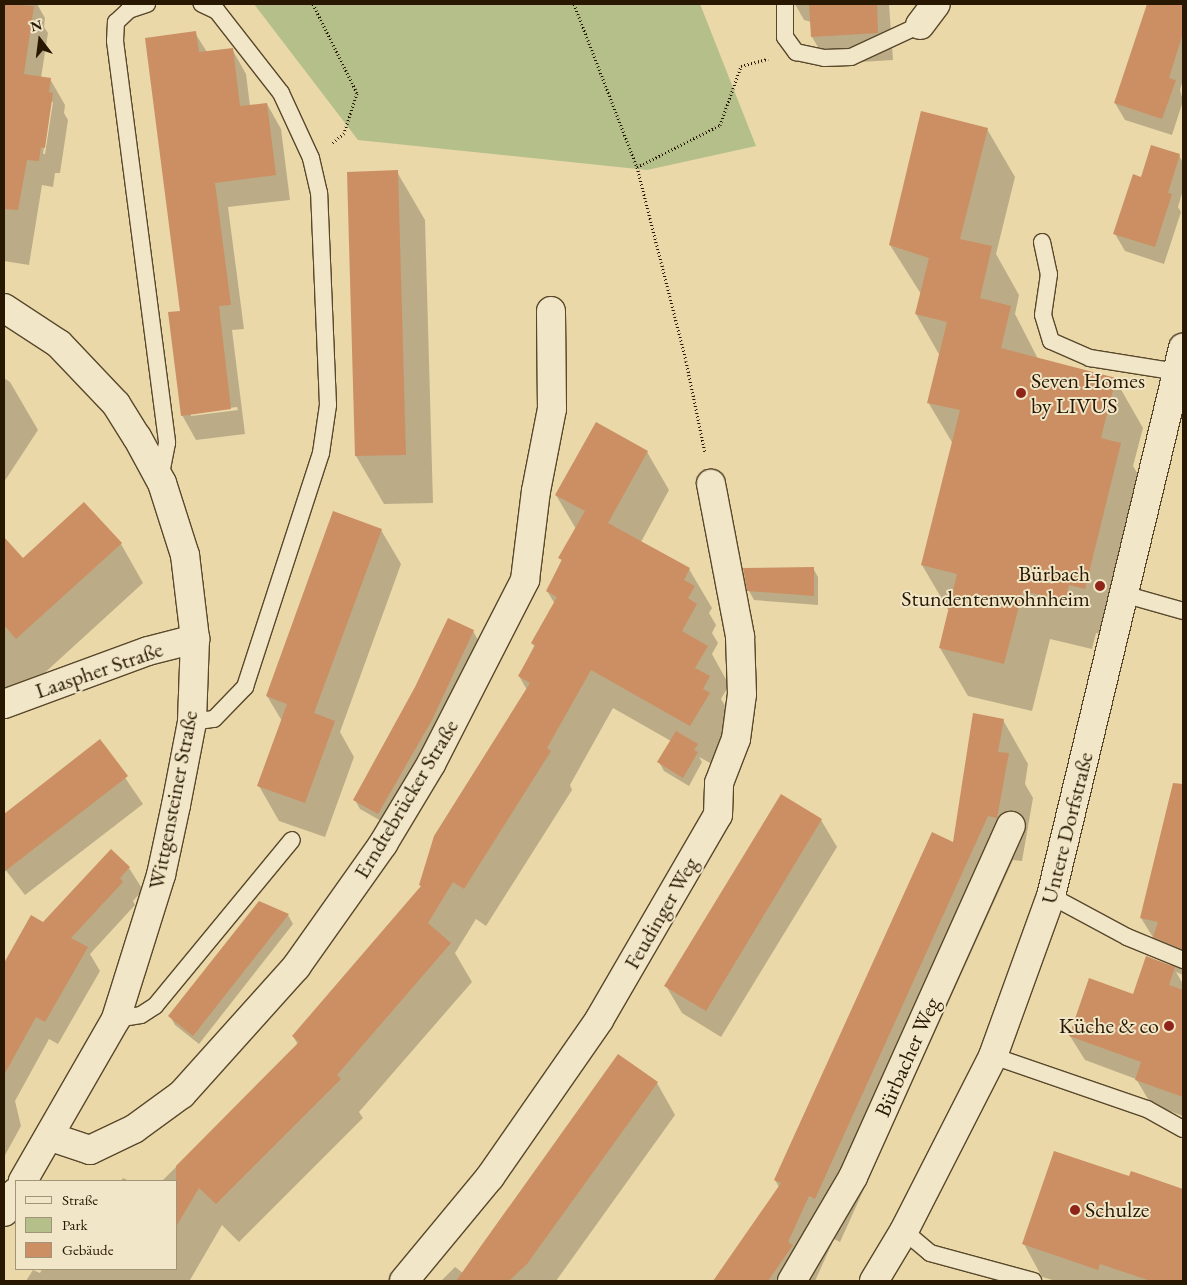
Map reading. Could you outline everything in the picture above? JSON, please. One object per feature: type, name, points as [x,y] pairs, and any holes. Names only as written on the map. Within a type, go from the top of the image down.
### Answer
[{"type":"street","points":[[920,25],[936,4]]},
{"type":"street","name":"Wittgensteiner Straße","points":[[4,308],[59,344],[94,379],[132,429],[160,480],[185,555],[194,639],[192,722],[161,875],[116,1019],[51,1137],[24,1180]]},
{"type":"street","name":"Erndtebrücker Straße","points":[[51,1137],[90,1150],[134,1129],[182,1094],[296,967],[383,844],[431,764],[524,580],[536,491],[552,409],[551,311]]},
{"type":"street","name":"Untere Dorfstraße","points":[[874,1281],[904,1231],[993,1056],[1051,896],[1180,360]]},
{"type":"street","name":"Feudinger Weg","points":[[404,1281],[490,1177],[599,1020],[718,815],[719,783],[736,739],[742,694],[740,636],[711,484]]},
{"type":"street","name":"Laaspher Straße","points":[[4,704],[148,651],[194,639]]},
{"type":"street","name":"Bürbacher Weg","points":[[792,1281],[854,1177],[1011,826]]},
{"type":"street","points":[[4,1212],[15,1194]]},
{"type":"lane","points":[[147,4],[129,10],[116,22],[115,41],[167,443],[160,480]]},
{"type":"lane","points":[[192,722],[214,719],[245,687],[321,453],[328,405],[319,193],[311,158],[281,93],[217,10],[202,4]]},
{"type":"lane","points":[[784,4],[785,37],[796,52],[824,58],[851,57],[920,25]]},
{"type":"lane","points":[[1042,242],[1050,274],[1043,315],[1051,341],[1090,358],[1180,360]]},
{"type":"lane","points":[[1123,594],[1183,611]]},
{"type":"lane","points":[[116,1019],[141,1015],[155,1006],[292,840]]},
{"type":"lane","points":[[1051,896],[1127,937],[1183,960]]},
{"type":"lane","points":[[993,1056],[1146,1109],[1183,1129]]},
{"type":"lane","points":[[904,1231],[930,1253],[1033,1281]]},
{"type":"path","points":[[313,4],[357,93],[344,133]]},
{"type":"path","points":[[574,4],[636,167],[686,361],[711,484]]},
{"type":"path","points":[[636,167],[720,125],[741,66]]},
{"type":"green space","points":[[254,4],[700,4],[756,146],[647,170],[358,140]]},
{"type":"building","points":[[4,4],[34,6],[24,74],[51,78],[49,92],[53,93],[45,148],[41,147],[39,161],[27,160],[18,210],[4,209]]},
{"type":"building","points":[[809,4],[877,4],[878,33],[811,37]]},
{"type":"building","points":[[1147,4],[1183,4],[1183,33],[1169,78],[1176,80],[1162,119],[1114,103]]},
{"type":"building","points":[[196,31],[199,52],[233,48],[240,106],[267,103],[276,175],[215,183],[231,305],[219,306],[231,409],[181,416],[168,312],[180,311],[145,38]]},
{"type":"building","name":"Seven Homes by LIVUS","points":[[921,111],[988,128],[960,239],[992,246],[980,298],[1011,306],[1001,348],[1116,378],[1101,438],[1121,443],[1085,589],[1069,585],[1065,601],[1023,591],[1004,664],[939,648],[957,574],[921,565],[960,410],[927,403],[947,322],[915,314],[929,258],[889,245]]},
{"type":"building","points":[[1151,145],[1180,154],[1168,193],[1172,194],[1155,247],[1113,234],[1133,174],[1141,177]]},
{"type":"building","points":[[398,170],[406,455],[355,456],[347,172]]},
{"type":"building","points":[[596,422],[648,451],[608,523],[690,568],[684,580],[695,586],[688,598],[697,604],[682,631],[708,646],[695,668],[710,676],[703,689],[710,693],[690,726],[591,670],[547,748],[551,751],[464,889],[453,882],[428,923],[451,943],[337,1075],[341,1079],[216,1204],[199,1188],[178,1224],[178,1180],[176,1180],[176,1166],[299,1042],[292,1036],[421,886],[419,885],[434,836],[530,683],[518,676],[535,646],[531,643],[557,597],[546,591],[562,560],[558,558],[585,511],[555,495]]},
{"type":"building","points":[[84,502],[122,543],[16,639],[4,625],[4,537],[23,558]]},
{"type":"building","points":[[333,511],[382,529],[314,713],[335,721],[305,803],[257,786],[287,704],[266,696]]},
{"type":"building","points":[[814,567],[814,596],[747,591],[743,568]]},
{"type":"building","points":[[448,618],[474,630],[432,720],[378,814],[353,800],[415,687]]},
{"type":"building","points":[[973,713],[1004,719],[998,752],[1009,753],[997,818],[988,816],[815,1199],[809,1196],[788,1242],[793,1245],[768,1281],[713,1281],[781,1183],[774,1180],[932,832],[953,842]]},
{"type":"building","points":[[676,731],[698,744],[694,750],[698,752],[683,778],[657,762]]},
{"type":"building","points":[[100,739],[128,776],[4,872],[4,814]]},
{"type":"building","points":[[1173,783],[1183,784],[1182,949],[1153,937],[1158,922],[1140,918]]},
{"type":"building","points":[[781,794],[822,819],[706,1011],[664,986]]},
{"type":"building","points":[[111,849],[130,867],[120,878],[123,882],[71,938],[88,947],[45,1022],[36,1017],[4,1075],[4,963],[31,915],[43,922]]},
{"type":"building","points":[[259,901],[289,914],[193,1036],[168,1016]]},
{"type":"building","points":[[1146,956],[1175,967],[1169,985],[1183,990],[1183,1097],[1135,1080],[1141,1062],[1069,1036],[1089,978],[1133,994]]},
{"type":"building","points":[[618,1054],[658,1082],[527,1264],[509,1281],[456,1281]]},
{"type":"building","points":[[1054,1151],[1129,1176],[1131,1171],[1183,1189],[1183,1281],[1151,1281],[1100,1264],[1098,1270],[1022,1244]]},
{"type":"place","name":"Seven Homes by LIVUS","points":[[1021,393]]},
{"type":"place","name":"Bürbach Stundentenwohnheim","points":[[1100,586]]},
{"type":"place","name":"Küche & co","points":[[1169,1026]]},
{"type":"place","name":"Schulze","points":[[1075,1210]]}]
